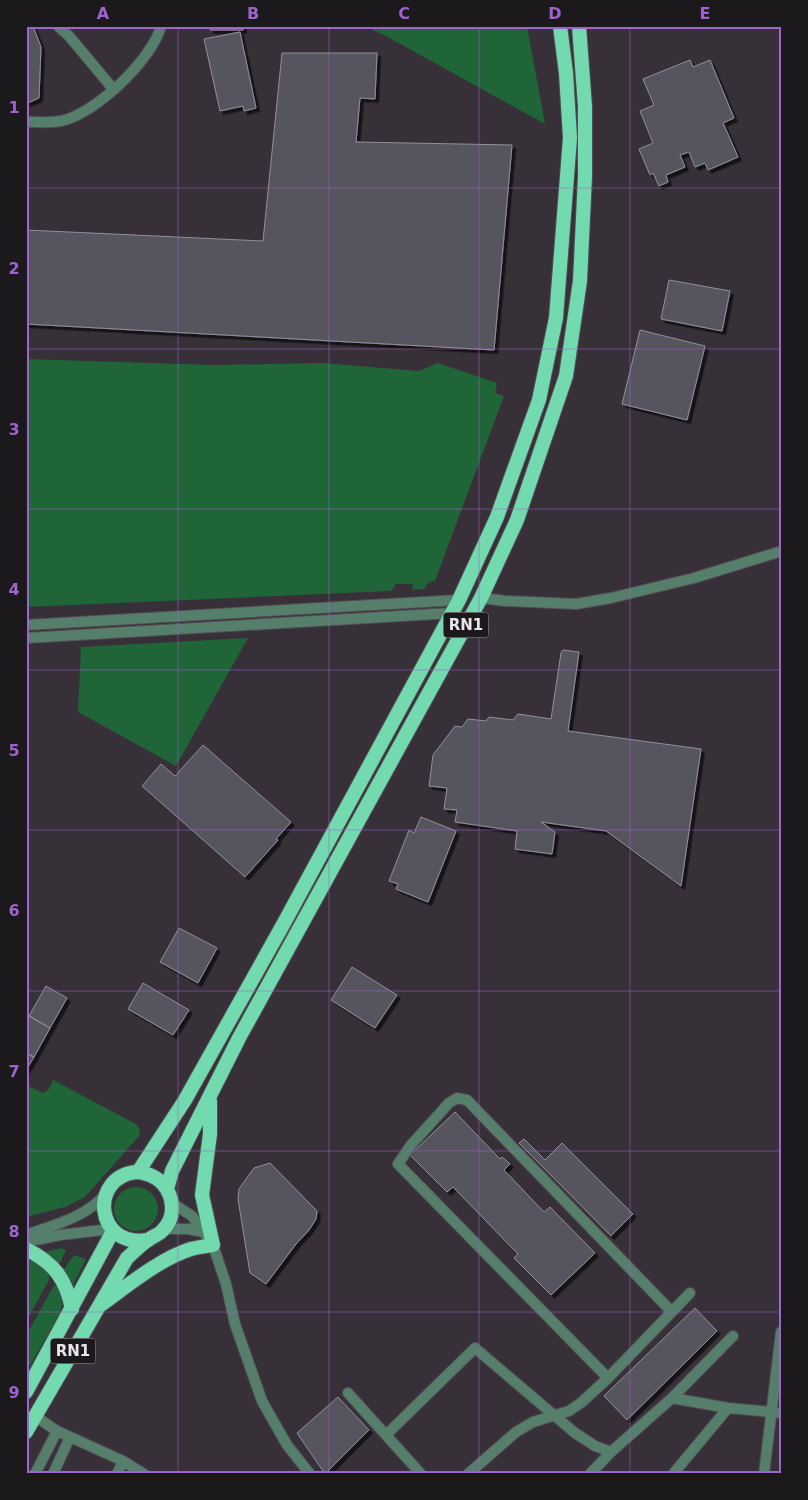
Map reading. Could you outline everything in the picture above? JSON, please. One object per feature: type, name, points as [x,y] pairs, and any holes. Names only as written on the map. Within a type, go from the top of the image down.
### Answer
[{"type":"highway","name":"RN1","points":[[138,1172],[190,1091],[289,914],[456,606],[497,517],[539,400],[556,318],[570,138],[566,73],[560,26]]},
{"type":"highway","name":"RN1","points":[[167,1189],[172,1171],[239,1038],[438,680],[481,598],[517,520],[566,376],[580,281],[585,176],[585,107],[579,26]]},
{"type":"highway","points":[[97,1308],[138,1278],[166,1261],[190,1249],[213,1245],[202,1195],[210,1134],[211,1095]]},
{"type":"highway","points":[[148,1240],[129,1240],[120,1237],[112,1230],[105,1216],[104,1201],[106,1194],[120,1178],[138,1172],[151,1175],[167,1189],[172,1203],[172,1212],[164,1229]]},
{"type":"highway","name":"RN1","points":[[26,1432],[127,1258],[164,1229]]},
{"type":"highway","name":"RN1","points":[[26,1392],[72,1309],[112,1230]]},
{"type":"highway","points":[[26,1249],[47,1261],[58,1273],[70,1298],[72,1309]]},
{"type":"street","points":[[58,26],[69,36],[114,90]]},
{"type":"street","points":[[26,122],[60,121],[76,116],[114,90],[143,59],[158,36],[161,26]]},
{"type":"street","points":[[481,598],[576,604],[611,598],[694,578],[782,551]]},
{"type":"street","points":[[26,625],[456,606]]},
{"type":"street","points":[[26,638],[456,606]]},
{"type":"street","points":[[608,1378],[398,1164],[411,1145],[449,1103],[457,1098],[468,1100],[672,1312]]},
{"type":"street","points":[[26,1234],[82,1214],[95,1206],[106,1194]]},
{"type":"street","points":[[172,1203],[192,1216],[213,1245],[226,1284],[235,1324],[262,1401],[287,1445],[310,1474]]},
{"type":"street","points":[[164,1229],[188,1229],[204,1232]]},
{"type":"street","points":[[26,1242],[60,1235],[112,1230]]},
{"type":"street","points":[[471,1473],[516,1432],[533,1422],[569,1411],[582,1402],[608,1378],[690,1293]]},
{"type":"street","points":[[764,1474],[776,1413],[780,1332]]},
{"type":"street","points":[[590,1474],[611,1452],[672,1398],[733,1336]]},
{"type":"street","points":[[386,1434],[475,1348],[574,1433],[595,1446],[611,1452]]},
{"type":"street","points":[[348,1393],[420,1474]]},
{"type":"street","points":[[672,1398],[728,1408],[776,1413]]},
{"type":"street","points":[[673,1474],[728,1408]]},
{"type":"street","points":[[35,1416],[57,1431],[123,1461],[144,1474]]},
{"type":"street","points":[[36,1474],[57,1431]]},
{"type":"street","points":[[53,1474],[70,1437]]},
{"type":"street","points":[[118,1474],[123,1461]]},
{"type":"green space","points":[[364,26],[527,26],[545,124],[386,36]]},
{"type":"green space","points":[[26,359],[213,365],[322,363],[419,371],[438,363],[497,383],[495,393],[504,396],[435,581],[429,582],[424,589],[412,590],[413,584],[396,584],[391,591],[26,607]]},
{"type":"green space","points":[[248,638],[176,766],[78,712],[81,647]]},
{"type":"green space","points":[[53,1080],[136,1124],[140,1130],[139,1136],[85,1197],[65,1207],[26,1217],[26,1085],[43,1093],[49,1089]]},
{"type":"green space","points":[[132,1187],[140,1187],[152,1193],[158,1209],[152,1225],[140,1231],[132,1231],[120,1225],[114,1213],[114,1205],[120,1193]]},
{"type":"green space","points":[[61,1248],[66,1250],[58,1267],[41,1253]]},
{"type":"green space","points":[[74,1255],[86,1259],[71,1289],[62,1272]]},
{"type":"green space","points":[[26,1257],[45,1269],[49,1280],[26,1322]]},
{"type":"green space","points":[[54,1285],[57,1286],[61,1297],[61,1311],[26,1372],[26,1336]]},
{"type":"building","points":[[26,26],[33,26],[41,47],[39,98],[30,102],[26,102]]},
{"type":"building","points":[[210,26],[243,26],[243,30],[210,30]]},
{"type":"building","points":[[240,32],[256,108],[244,111],[243,106],[220,111],[204,39]]},
{"type":"building","points":[[282,53],[377,53],[375,99],[360,98],[356,142],[512,145],[494,350],[26,324],[26,230],[263,241]]},
{"type":"building","points":[[690,60],[693,67],[710,60],[734,118],[723,123],[738,157],[708,170],[705,163],[695,167],[689,152],[680,155],[685,167],[666,175],[668,182],[659,186],[653,173],[650,175],[639,149],[653,143],[640,111],[654,105],[643,79]]},
{"type":"building","points":[[669,280],[730,291],[722,331],[661,319]]},
{"type":"building","points":[[640,330],[705,346],[687,420],[622,404]]},
{"type":"building","points":[[563,650],[579,652],[568,731],[701,749],[681,886],[606,831],[541,822],[555,832],[552,854],[515,849],[517,831],[455,822],[457,810],[444,809],[447,788],[429,786],[433,755],[455,726],[462,727],[468,719],[486,721],[489,717],[513,720],[518,714],[551,719]]},
{"type":"building","points":[[203,745],[291,822],[276,839],[278,840],[245,877],[142,786],[161,764],[175,776]]},
{"type":"building","points":[[421,817],[456,831],[428,902],[396,889],[398,884],[389,881],[409,830],[414,833]]},
{"type":"building","points":[[179,928],[217,948],[198,983],[160,962]]},
{"type":"building","points":[[352,967],[397,995],[375,1028],[331,1000]]},
{"type":"building","points":[[143,983],[189,1010],[173,1035],[128,1009]]},
{"type":"building","points":[[46,986],[67,998],[50,1028],[29,1016]]},
{"type":"building","points":[[26,1014],[50,1028],[34,1057],[26,1053]]},
{"type":"building","points":[[26,1053],[34,1057],[26,1070]]},
{"type":"building","points":[[455,1112],[500,1159],[502,1157],[510,1164],[504,1170],[544,1212],[550,1207],[595,1253],[551,1295],[514,1258],[518,1254],[453,1187],[447,1192],[410,1155]]},
{"type":"building","points":[[524,1139],[545,1160],[562,1143],[633,1214],[611,1236],[519,1143]]},
{"type":"building","points":[[270,1163],[317,1211],[316,1219],[309,1230],[266,1284],[250,1273],[238,1199],[239,1189],[254,1168]]},
{"type":"building","points":[[695,1308],[717,1331],[627,1420],[604,1396]]},
{"type":"building","points":[[338,1397],[369,1430],[325,1474],[297,1433]]}]
